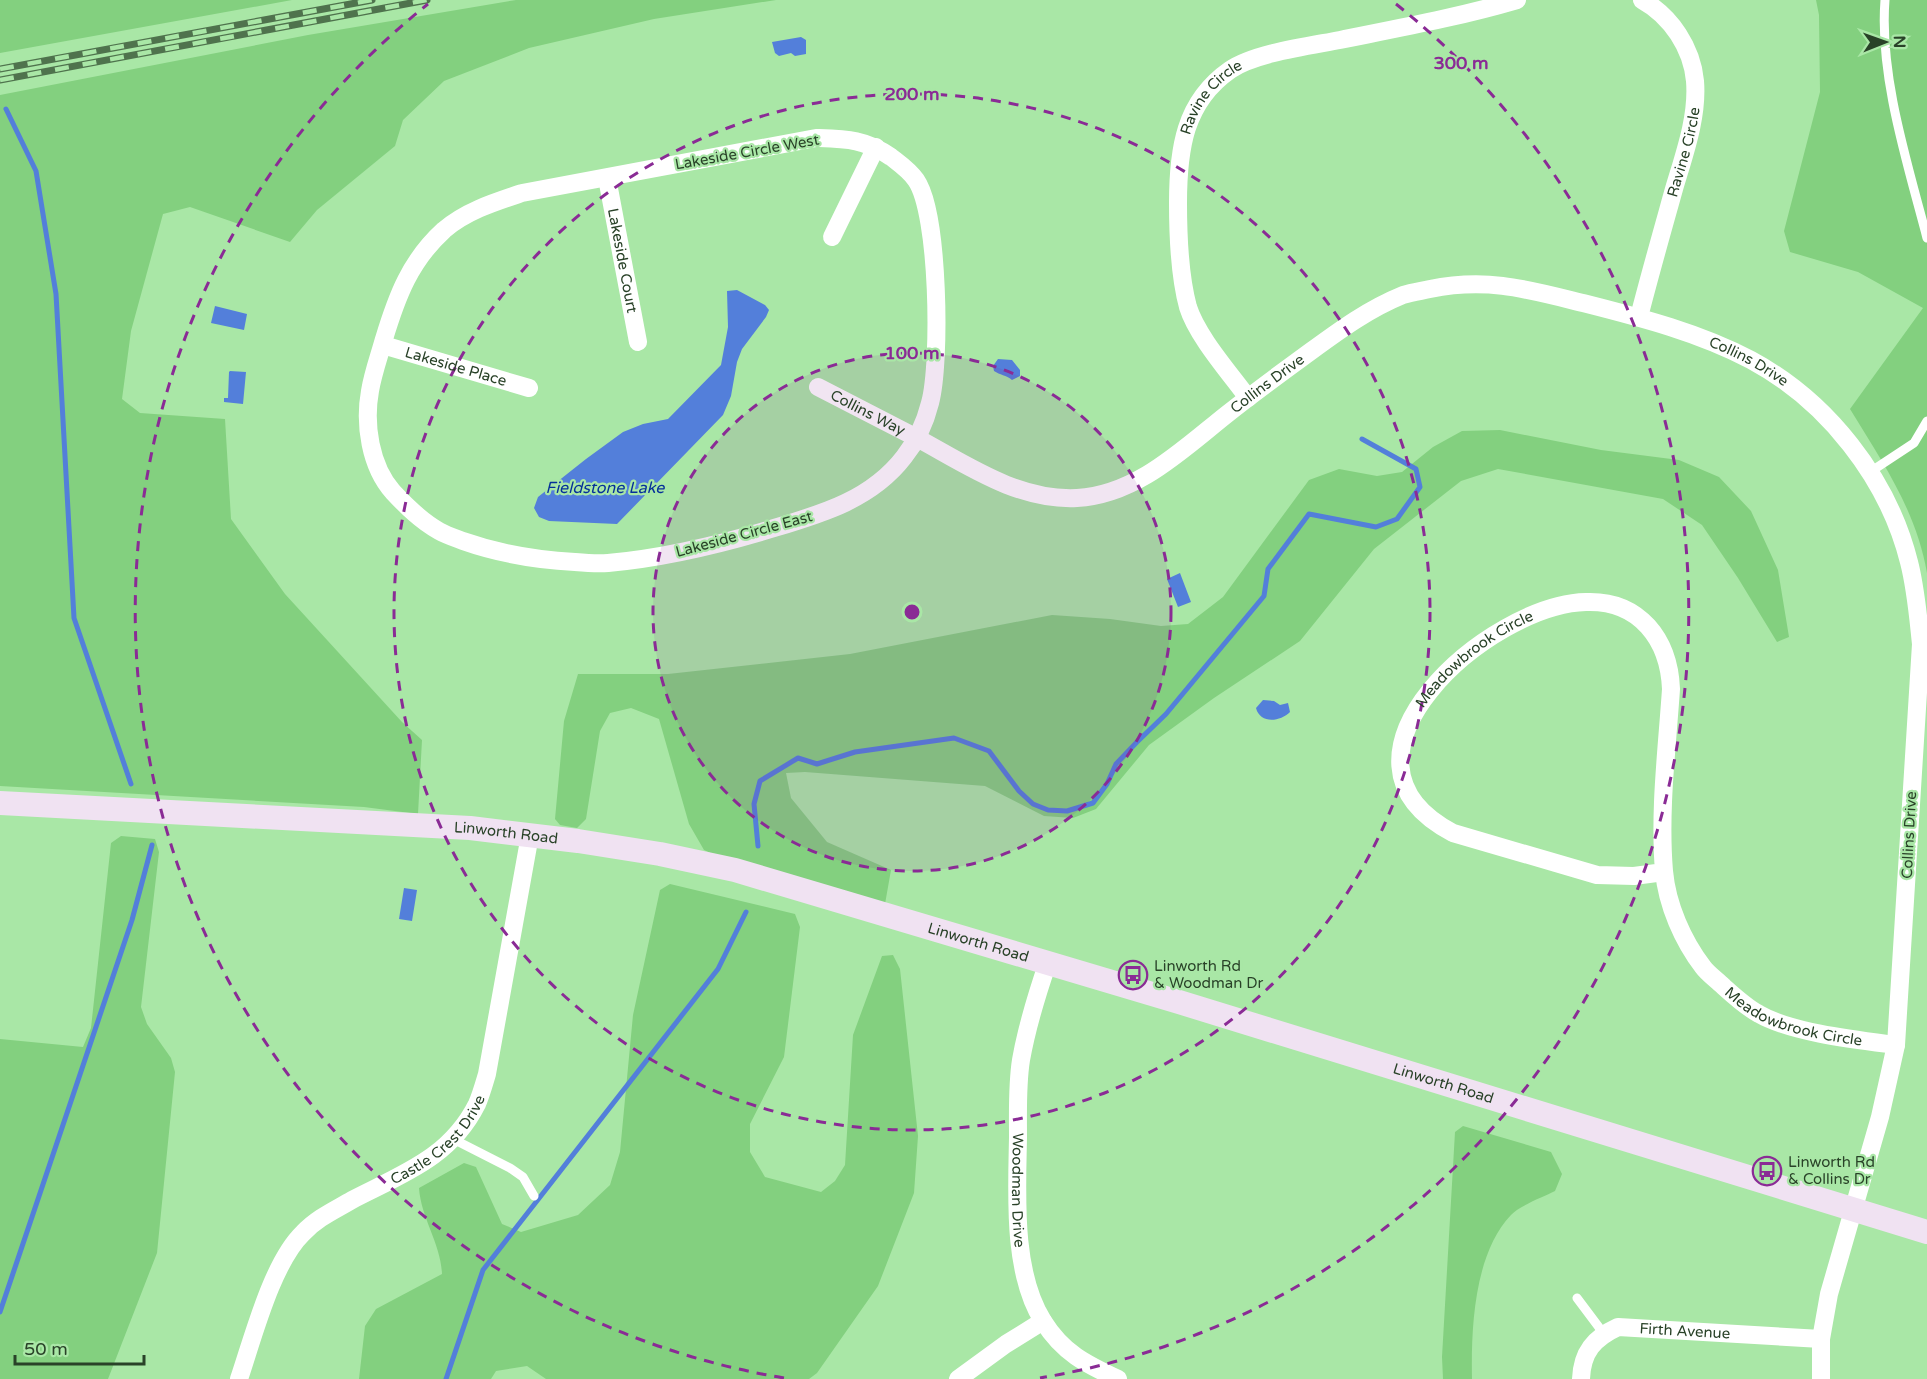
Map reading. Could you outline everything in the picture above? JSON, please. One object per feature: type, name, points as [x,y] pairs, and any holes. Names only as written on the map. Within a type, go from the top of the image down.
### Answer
[{"type":"main road","name":"Linworth Road","points":[[0,803],[470,828],[660,854],[735,870],[1048,962],[1927,1232]]},
{"type":"street","name":"Ravine Circle","points":[[1248,398],[1205,339],[1188,308],[1178,225],[1178,177],[1185,128],[1197,106],[1211,87],[1231,69],[1252,60],[1437,21],[1517,0]]},
{"type":"street","name":"Ravine Circle","points":[[1639,317],[1683,156],[1693,114],[1695,82],[1688,54],[1674,28],[1652,6],[1642,0]]},
{"type":"street","name":"Lakeside Circle West","points":[[383,345],[397,297],[417,258],[446,229],[477,209],[522,193],[816,138],[853,139],[876,147],[905,167],[917,181],[925,197],[932,232],[936,364],[930,402],[917,438]]},
{"type":"street","points":[[832,237],[876,147]]},
{"type":"street","name":"Lakeside Court","points":[[607,178],[638,342]]},
{"type":"street","name":"Collins Drive","points":[[917,438],[1010,487],[1045,497],[1077,498],[1108,493],[1137,480],[1163,464],[1248,398],[1371,309],[1408,293],[1456,284],[1499,284],[1639,317],[1718,345],[1779,377],[1829,420],[1849,442],[1870,472],[1899,530],[1915,586],[1921,644],[1896,1046],[1880,1117],[1829,1294],[1821,1339],[1821,1379]]},
{"type":"street","name":"Lakeside Circle East","points":[[383,345],[369,394],[368,420],[377,466],[389,487],[409,510],[440,532],[505,554],[540,560],[605,564],[680,552],[741,538],[824,513],[868,492],[903,460],[917,438]]},
{"type":"street","name":"Lakeside Place","points":[[383,345],[529,388]]},
{"type":"street","name":"Collins Way","points":[[818,387],[917,438]]},
{"type":"street","name":"Meadowbrook Circle","points":[[1664,872],[1634,876],[1597,875],[1453,833],[1437,824],[1412,800],[1400,775],[1404,734],[1413,714],[1448,671],[1474,649],[1534,615],[1567,604],[1587,602],[1607,604],[1626,610],[1643,621],[1656,635],[1665,652],[1670,671],[1671,689],[1663,819],[1664,872],[1672,908],[1682,933],[1704,968],[1759,1014],[1786,1025],[1896,1046]]},
{"type":"street","name":"Castle Crest Drive","points":[[239,1379],[258,1320],[282,1260],[302,1233],[323,1216],[408,1174],[434,1156],[453,1139],[477,1104],[487,1074],[530,835]]},
{"type":"street","name":"Woodman Drive","points":[[1048,962],[1021,1061],[1017,1171],[1021,1252],[1029,1289],[1043,1321],[1073,1356],[1118,1379]]},
{"type":"street","points":[[958,1379],[1006,1344],[1043,1321]]},
{"type":"street","name":"Firth Avenue","points":[[1604,1334],[1618,1328],[1821,1339]]},
{"type":"street","points":[[1581,1379],[1581,1364],[1591,1345],[1604,1334]]},
{"type":"lane","points":[[1885,0],[1882,26],[1895,117],[1927,238]]},
{"type":"lane","points":[[1870,472],[1914,443],[1927,421]]},
{"type":"lane","points":[[453,1139],[510,1167],[523,1177],[534,1196]]},
{"type":"lane","points":[[1577,1298],[1604,1334]]},
{"type":"green space","points":[[0,0],[292,0],[0,53]]},
{"type":"green space","points":[[516,0],[776,0],[654,19],[529,48],[444,81],[403,120],[395,146],[317,210],[290,242],[190,207],[163,214],[131,331],[122,399],[140,413],[225,419],[231,519],[285,594],[402,722],[422,740],[418,814],[364,807],[0,786],[0,95],[308,35]]},
{"type":"green space","points":[[1816,0],[1927,0],[1927,573],[1922,550],[1907,508],[1850,409],[1923,308],[1858,272],[1790,252],[1784,231],[1820,92],[1819,15]]},
{"type":"green space","points":[[1500,430],[1601,450],[1679,460],[1719,477],[1751,511],[1778,570],[1789,637],[1777,642],[1702,525],[1663,499],[1498,469],[1461,481],[1374,549],[1300,641],[1214,698],[1149,745],[1096,809],[1073,818],[1044,816],[985,786],[805,772],[786,773],[791,798],[827,842],[891,870],[885,904],[717,856],[704,850],[689,824],[659,719],[631,708],[610,713],[600,731],[586,819],[577,828],[560,825],[555,819],[564,721],[578,674],[668,674],[850,654],[1052,615],[1110,619],[1161,626],[1188,624],[1223,597],[1309,480],[1339,469],[1377,476],[1402,472],[1433,447],[1462,431]]},
{"type":"green space","points":[[121,836],[155,839],[159,852],[141,1007],[147,1024],[171,1058],[175,1072],[157,1253],[108,1379],[0,1379],[0,1039],[83,1047],[91,1028],[111,843]]},
{"type":"green space","points":[[670,884],[795,914],[800,927],[784,1057],[750,1124],[750,1152],[765,1177],[821,1192],[835,1181],[845,1165],[853,1035],[882,956],[893,955],[900,969],[918,1136],[914,1193],[878,1286],[817,1373],[809,1379],[546,1379],[527,1366],[496,1371],[491,1379],[359,1379],[365,1326],[376,1309],[442,1274],[441,1263],[423,1210],[419,1188],[464,1163],[476,1167],[502,1224],[521,1232],[578,1215],[610,1185],[620,1152],[633,1015],[660,890]]},
{"type":"green space","points":[[1463,1126],[1551,1152],[1562,1174],[1555,1191],[1515,1212],[1499,1231],[1489,1250],[1477,1292],[1472,1337],[1472,1379],[1443,1379],[1442,1357],[1455,1132]]},
{"type":"water","points":[[801,37],[806,40],[806,54],[795,56],[791,53],[779,56],[775,53],[772,42]]},
{"type":"water","name":"Fieldstone Lake","points":[[737,290],[765,305],[769,310],[742,349],[737,362],[731,396],[723,415],[617,524],[549,521],[539,517],[534,508],[538,497],[623,432],[643,424],[668,419],[721,365],[728,327],[727,291]]},
{"type":"water","points":[[215,306],[247,314],[244,330],[211,323]]},
{"type":"water","points":[[998,359],[1012,360],[1020,370],[1020,376],[1012,380],[994,371],[993,366]]},
{"type":"water","points":[[230,371],[246,372],[243,404],[224,402],[224,398],[228,398]]},
{"type":"water","points":[[1180,573],[1191,602],[1178,607],[1167,579]]},
{"type":"water","points":[[1263,700],[1274,701],[1280,705],[1288,703],[1290,712],[1281,718],[1266,719],[1258,713],[1256,708]]},
{"type":"water","points":[[404,888],[417,890],[412,921],[399,919]]},
{"type":"waterway","points":[[6,109],[36,171],[56,294],[74,618],[131,784]]},
{"type":"waterway","points":[[758,846],[754,804],[760,781],[798,758],[817,764],[855,752],[954,738],[989,751],[1019,791],[1033,804],[1048,810],[1067,811],[1093,803],[1107,784],[1116,764],[1166,714],[1264,596],[1268,569],[1309,514],[1376,527],[1397,519],[1420,487],[1416,469],[1362,439]]},
{"type":"waterway","points":[[0,1312],[132,920],[152,845]]},
{"type":"waterway","points":[[446,1379],[483,1270],[718,969],[746,912]]},
{"type":"railway","points":[[0,69],[372,0]]},
{"type":"railway","points":[[0,80],[427,0]]},
{"type":"place","name":"Linworth Rd & Woodman Dr","points":[[1133,975]]},
{"type":"place","name":"Linworth Rd & Collins Dr","points":[[1767,1171]]}]
